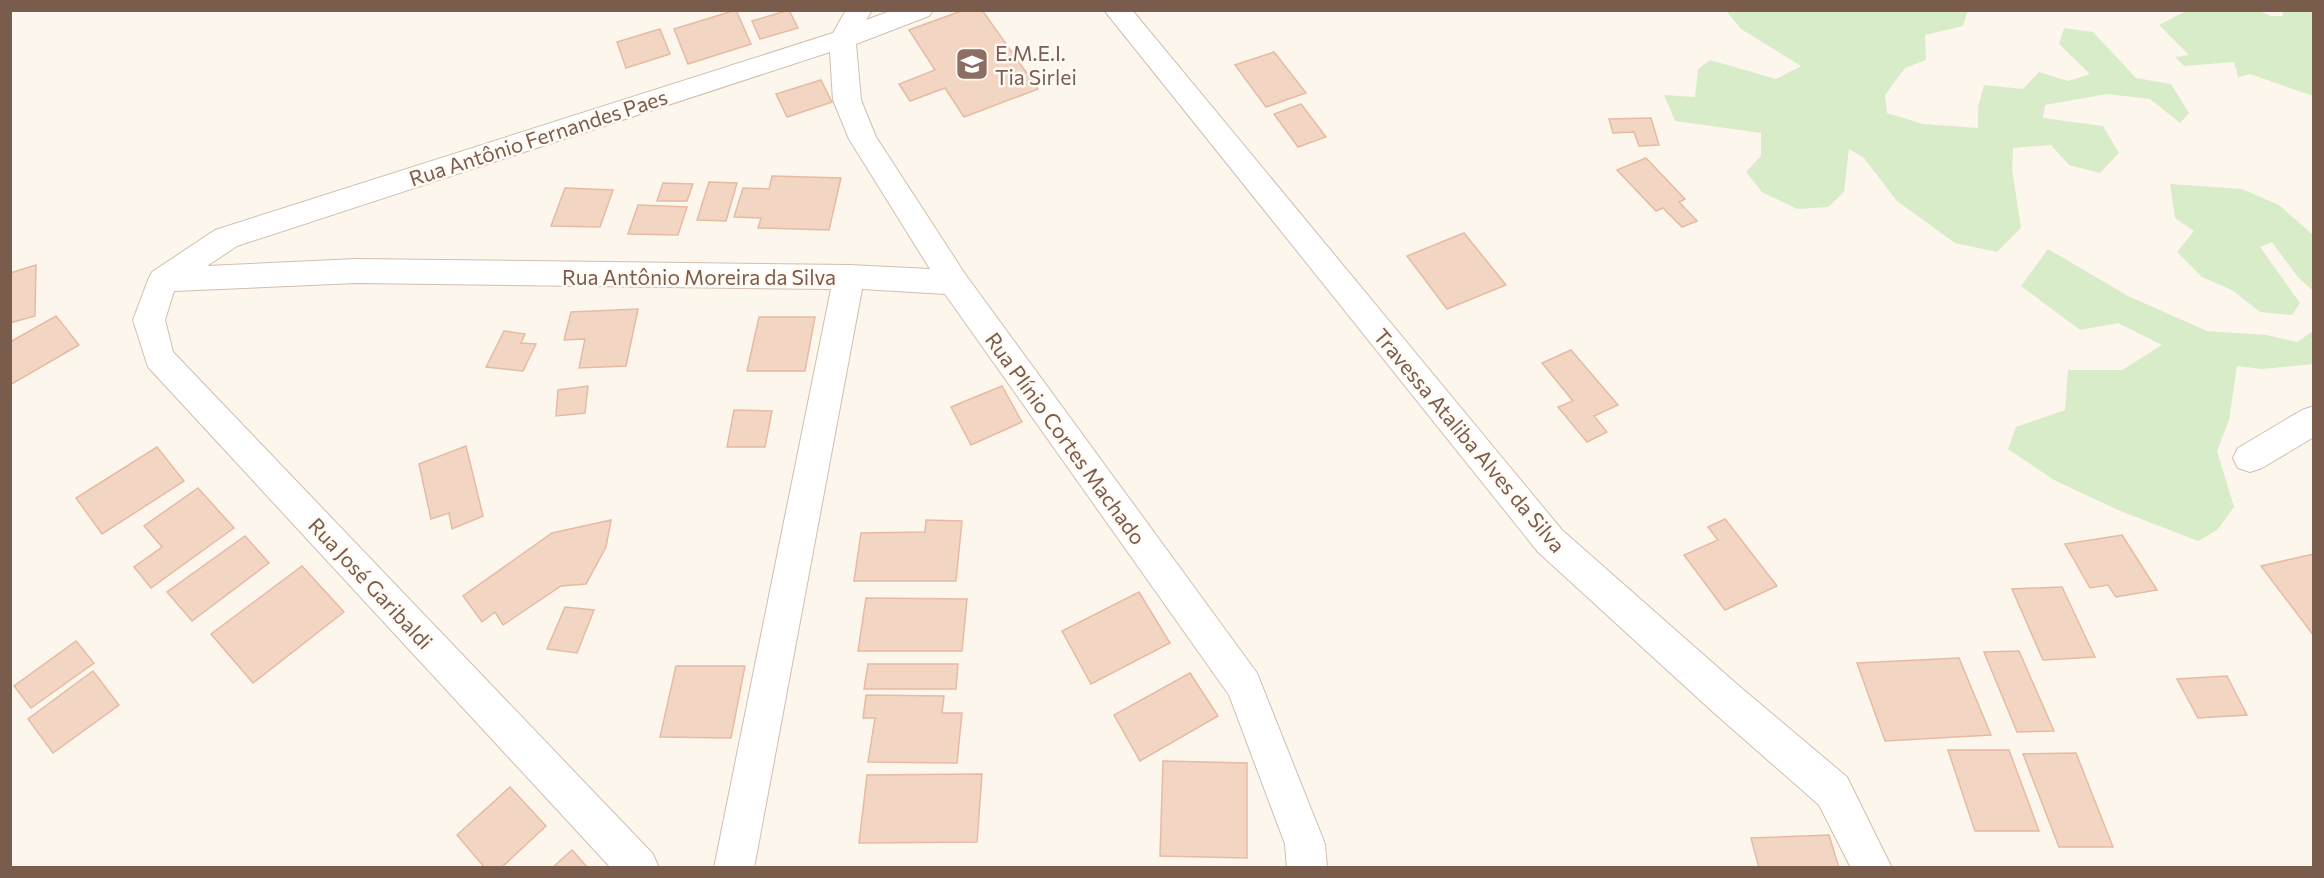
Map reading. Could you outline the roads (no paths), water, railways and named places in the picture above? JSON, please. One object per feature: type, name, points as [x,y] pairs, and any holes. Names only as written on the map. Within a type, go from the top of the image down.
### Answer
[{"type":"street","points":[[842,39],[859,10]]},
{"type":"street","name":"Rua Antônio Fernandes Paes","points":[[163,280],[226,238],[842,39],[920,10]]},
{"type":"street","name":"Travessa Ataliba Alves da Silva","points":[[1117,10],[1550,541],[1726,699],[1833,791],[1872,867]]},
{"type":"street","name":"Rua Plínio Cortes Machado","points":[[842,39],[847,100],[862,139],[954,282],[1245,685],[1305,844],[1307,867]]},
{"type":"street","name":"Rua Antônio Moreira da Silva","points":[[163,280],[356,271],[849,277],[734,867]]},
{"type":"street","points":[[849,277],[954,282]]},
{"type":"street","name":"Rua José Garibaldi","points":[[163,280],[149,320],[159,358],[639,867]]},
{"type":"street","points":[[2250,458],[2313,420]]},
{"type":"place","name":"E.M.E.I. Tia Sirlei","points":[[972,64]]}]
